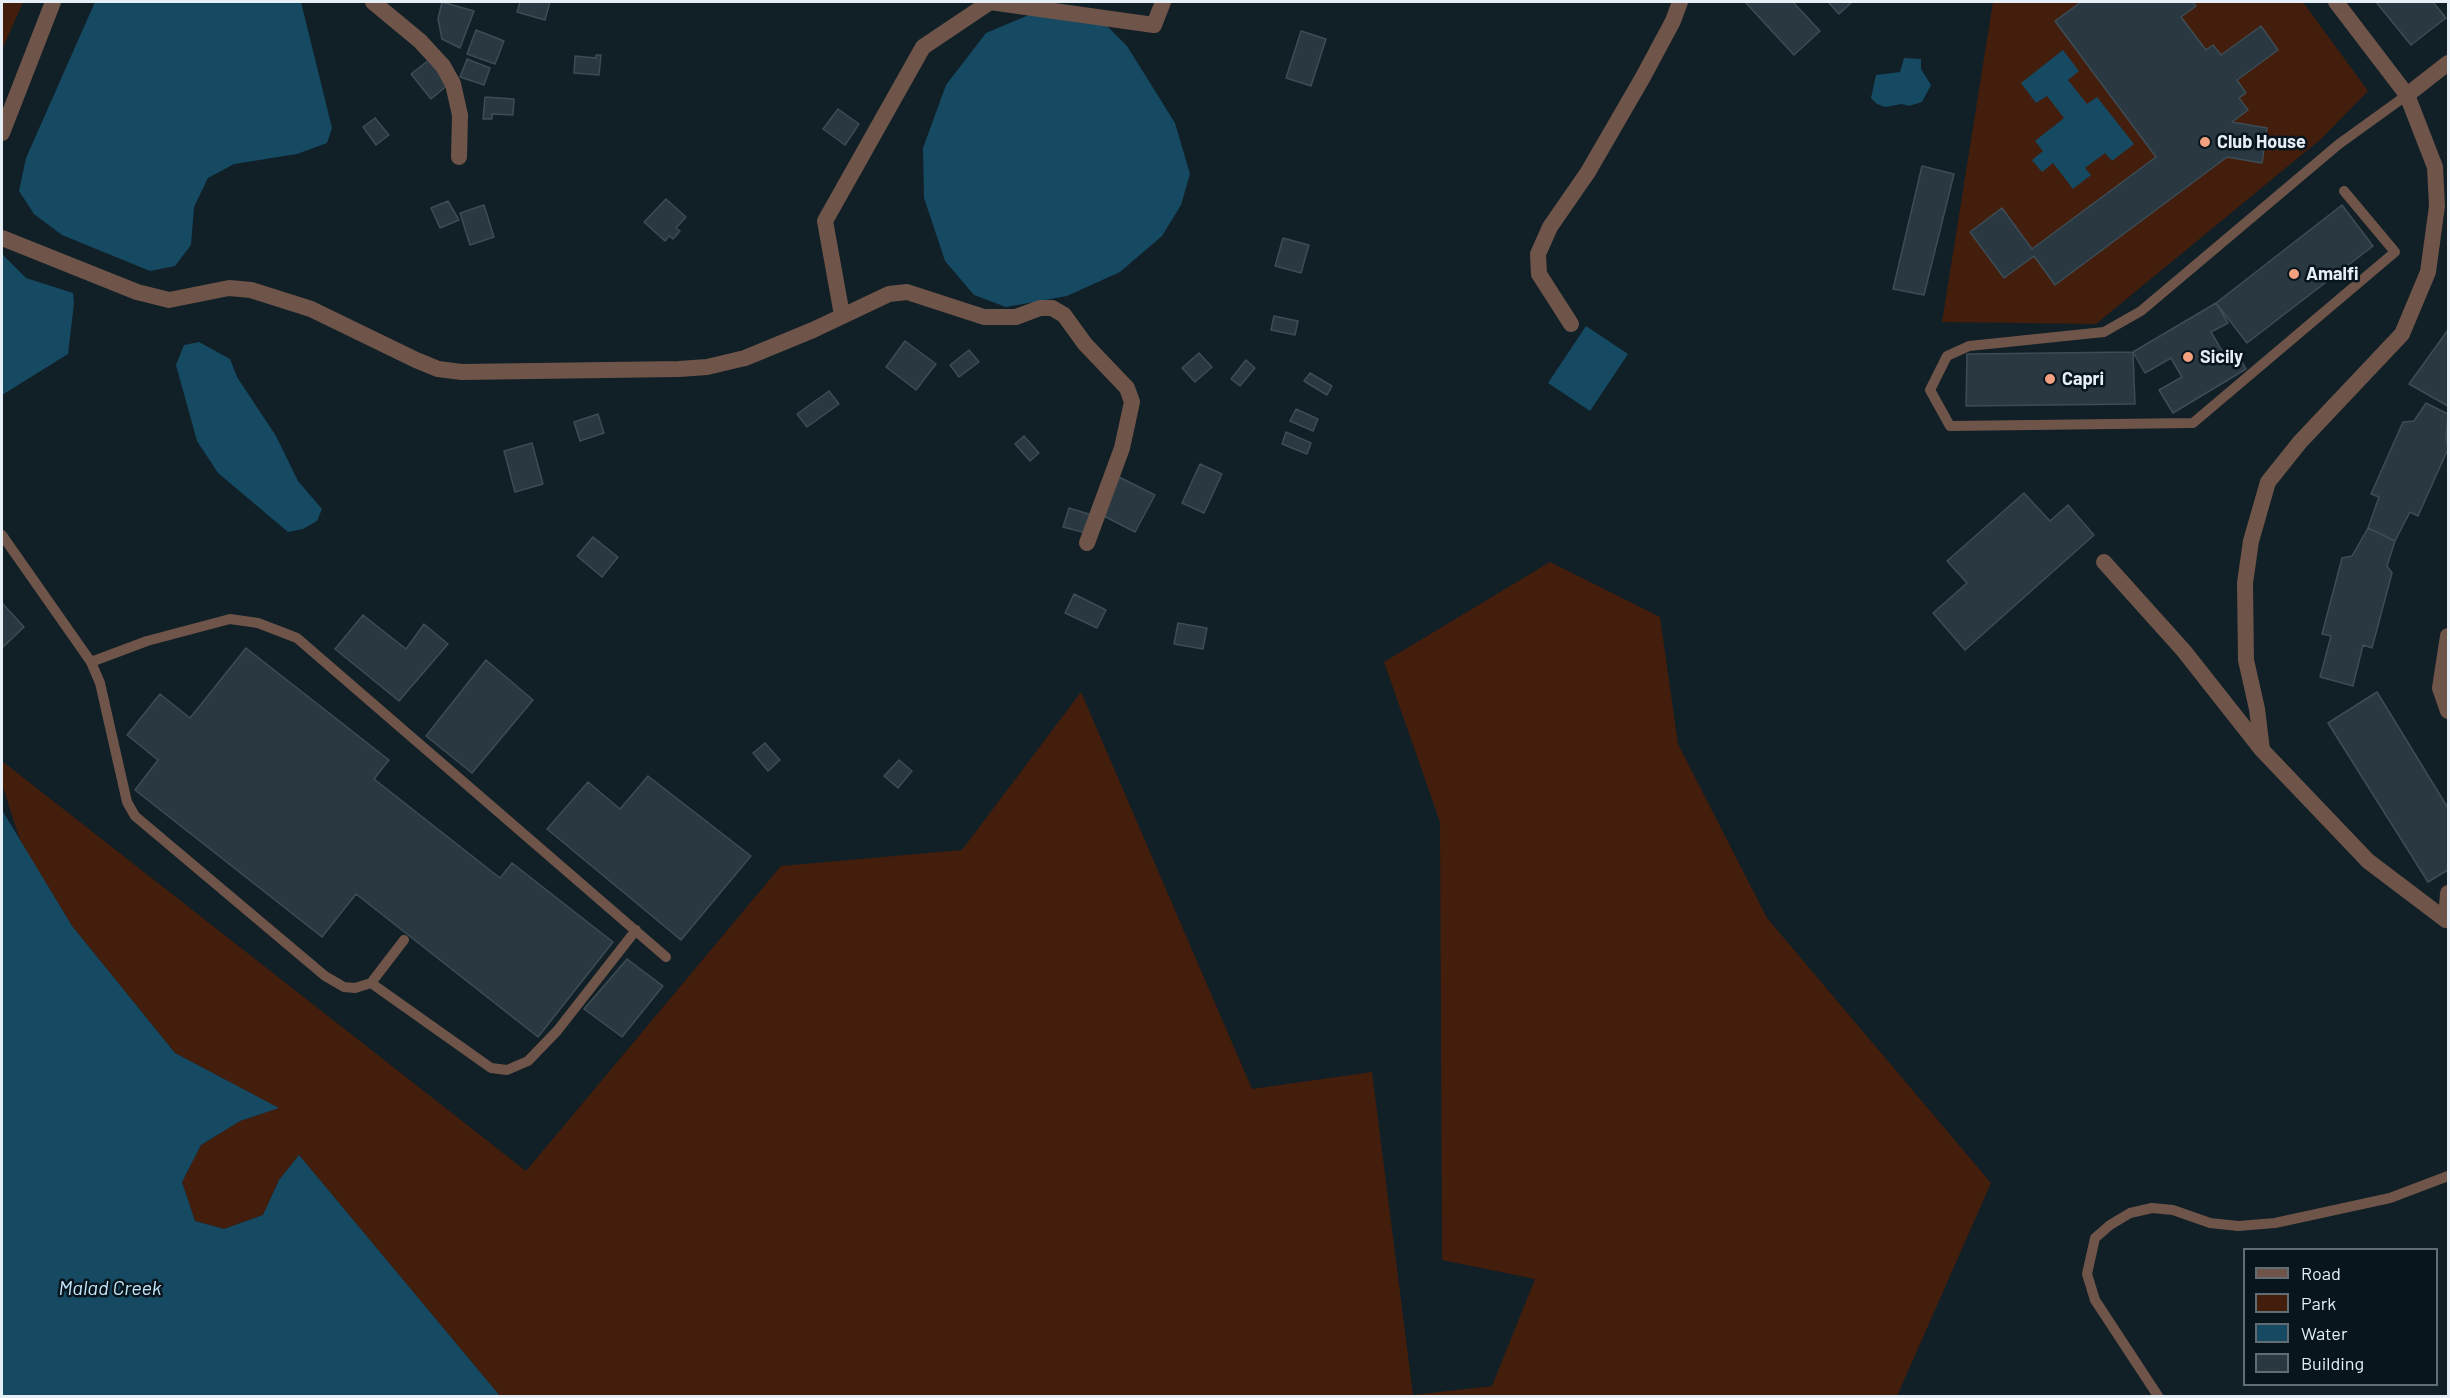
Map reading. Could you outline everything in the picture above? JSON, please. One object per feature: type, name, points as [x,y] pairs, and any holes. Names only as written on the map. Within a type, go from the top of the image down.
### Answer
[{"type":"street","points":[[2,133],[52,2]]},
{"type":"street","points":[[373,2],[420,41],[443,66],[453,84],[460,115],[459,157]]},
{"type":"street","points":[[842,315],[825,221],[923,48],[990,2],[1154,24],[1163,2]]},
{"type":"street","points":[[1571,324],[1539,274],[1538,254],[1550,227],[1588,171],[1643,77],[1673,21],[1680,2]]},
{"type":"street","points":[[2262,750],[2257,709],[2246,660],[2245,583],[2251,541],[2268,482],[2300,442],[2402,334],[2428,272],[2437,206],[2435,167],[2407,95],[2336,2]]},
{"type":"street","points":[[2407,95],[2448,63]]},
{"type":"street","points":[[2,238],[136,292],[169,300],[229,288],[251,290],[311,309],[438,369],[462,372],[707,367],[745,358],[813,330],[889,294],[907,292],[984,316],[1016,317],[1052,308],[1064,315],[1085,344],[1127,387],[1132,402],[1122,448],[1087,543]]},
{"type":"street","points":[[2104,562],[2184,651],[2262,750],[2368,861],[2447,922]]},
{"type":"street","points":[[2448,636],[2440,688],[2448,711]]},
{"type":"street","points":[[2447,922],[2448,893]]},
{"type":"lane","points":[[2344,190],[2394,252],[2193,423],[1950,426],[1930,390],[1947,356],[1969,346],[2104,332],[2140,310],[2339,144],[2407,95]]},
{"type":"lane","points":[[2,535],[64,620],[91,662],[100,683],[127,802],[135,816],[325,976],[344,987],[356,988],[371,984],[404,940]]},
{"type":"lane","points":[[91,662],[147,641],[230,620],[258,623],[297,638],[666,957]]},
{"type":"lane","points":[[371,984],[491,1068],[507,1070],[528,1061],[557,1031],[636,930]]},
{"type":"lane","points":[[2158,1396],[2095,1300],[2087,1274],[2095,1238],[2110,1225],[2130,1213],[2152,1208],[2174,1210],[2219,1224],[2238,1226],[2275,1223],[2390,1198],[2448,1176]]},
{"type":"green space","points":[[2,2],[23,2],[2,50]]},
{"type":"green space","points":[[1993,2],[2303,2],[2368,91],[2321,139],[2096,324],[1942,322]]},
{"type":"green space","points":[[1550,562],[1660,617],[1678,744],[1767,918],[1991,1183],[1897,1396],[500,1396],[299,1155],[279,1180],[263,1215],[224,1229],[195,1221],[182,1182],[201,1145],[240,1121],[278,1108],[175,1053],[72,926],[21,843],[2,784],[2,761],[526,1171],[781,866],[962,850],[1081,692],[1252,1089],[1372,1072],[1413,1395],[1492,1386],[1535,1279],[1442,1260],[1440,822],[1384,662]]},
{"type":"water","points":[[95,2],[301,2],[332,128],[327,143],[297,154],[234,164],[208,178],[194,207],[191,245],[175,266],[150,271],[62,235],[34,214],[19,191],[26,158]]},
{"type":"water","points":[[1036,12],[1104,23],[1127,46],[1175,123],[1190,174],[1181,205],[1162,236],[1120,272],[1067,296],[1006,307],[974,295],[945,261],[924,198],[923,148],[946,85],[986,33]]},
{"type":"water","points":[[2063,50],[2079,71],[2068,80],[2087,104],[2097,97],[2134,144],[2112,161],[2105,153],[2085,168],[2091,175],[2073,189],[2053,163],[2042,172],[2032,160],[2043,151],[2035,141],[2064,118],[2047,96],[2036,103],[2021,83]]},
{"type":"water","points":[[1904,58],[1921,59],[1921,69],[1931,85],[1922,102],[1909,106],[1902,104],[1885,107],[1877,104],[1871,98],[1876,75],[1900,72]]},
{"type":"water","points":[[2,254],[26,278],[73,293],[74,303],[68,354],[2,395]]},
{"type":"water","points":[[1586,326],[1628,354],[1590,411],[1548,383]]},
{"type":"water","points":[[199,342],[230,359],[237,377],[276,436],[298,481],[322,509],[317,521],[303,529],[288,532],[218,473],[197,441],[176,365],[184,345]]},
{"type":"water","name":"Malad Creek","points":[[2,810],[72,926],[175,1053],[279,1108],[240,1121],[201,1145],[182,1182],[195,1221],[224,1229],[263,1215],[279,1180],[299,1155],[500,1396],[2,1396]]},
{"type":"building","points":[[442,2],[474,11],[460,48],[442,39],[438,19]]},
{"type":"building","points":[[520,2],[550,2],[545,20],[517,12]]},
{"type":"building","points":[[1793,2],[1820,31],[1794,55],[1746,3]]},
{"type":"building","points":[[1828,2],[1852,2],[1839,14]]},
{"type":"building","name":"Club House","points":[[2081,2],[2192,2],[2196,6],[2181,17],[2206,50],[2213,45],[2221,55],[2261,26],[2278,50],[2237,80],[2246,93],[2239,98],[2248,110],[2232,122],[2267,128],[2262,163],[2227,157],[2055,285],[2034,256],[2004,278],[1970,232],[2002,208],[2032,249],[2156,157],[2055,21]]},
{"type":"building","points":[[2376,2],[2433,2],[2446,18],[2411,45]]},
{"type":"building","points":[[476,30],[504,41],[495,64],[467,54]]},
{"type":"building","points":[[1301,31],[1326,39],[1311,86],[1286,78]]},
{"type":"building","points":[[596,55],[601,55],[599,75],[574,73],[575,56],[596,58]]},
{"type":"building","points":[[467,59],[490,68],[484,85],[460,77]]},
{"type":"building","points":[[429,60],[449,84],[431,99],[411,74]]},
{"type":"building","points":[[485,97],[514,99],[513,115],[492,114],[492,119],[483,119]]},
{"type":"building","points":[[838,109],[859,124],[845,145],[823,129]]},
{"type":"building","points":[[375,118],[389,135],[376,145],[363,127]]},
{"type":"building","points":[[1922,166],[1954,174],[1924,295],[1893,289]]},
{"type":"building","points":[[666,199],[686,217],[676,228],[680,231],[673,239],[669,236],[665,241],[644,222]]},
{"type":"building","points":[[448,201],[459,220],[440,228],[431,208]]},
{"type":"building","points":[[484,205],[494,237],[470,245],[460,213]]},
{"type":"building","name":"Amalfi","points":[[2342,205],[2373,246],[2247,343],[2216,303]]},
{"type":"building","points":[[1283,238],[1309,245],[1301,273],[1275,266]]},
{"type":"building","name":"Sicily","points":[[2216,303],[2228,323],[2211,332],[2225,356],[2235,350],[2246,369],[2173,413],[2159,390],[2182,377],[2171,358],[2145,373],[2133,352]]},
{"type":"building","points":[[1274,316],[1298,321],[1295,335],[1271,330]]},
{"type":"building","points":[[2448,330],[2448,406],[2409,384]]},
{"type":"building","points":[[905,341],[936,364],[916,390],[886,367]]},
{"type":"building","points":[[969,350],[979,362],[959,377],[950,365]]},
{"type":"building","name":"Capri","points":[[2133,352],[2135,404],[1966,406],[1967,354]]},
{"type":"building","points":[[1199,353],[1212,367],[1195,382],[1182,368]]},
{"type":"building","points":[[1246,360],[1255,368],[1240,386],[1231,379]]},
{"type":"building","points":[[1310,373],[1332,386],[1327,395],[1304,381]]},
{"type":"building","points":[[829,391],[839,404],[807,427],[797,414]]},
{"type":"building","points":[[2426,403],[2448,414],[2446,438],[2448,449],[2418,516],[2410,512],[2395,541],[2368,528],[2379,497],[2371,494],[2403,422],[2414,421]]},
{"type":"building","points":[[1296,409],[1318,419],[1313,431],[1290,421]]},
{"type":"building","points":[[598,414],[604,433],[580,441],[574,422]]},
{"type":"building","points":[[1286,432],[1311,443],[1307,454],[1282,444]]},
{"type":"building","points":[[1024,436],[1039,453],[1030,461],[1015,444]]},
{"type":"building","points":[[532,443],[543,484],[515,492],[504,451]]},
{"type":"building","points":[[1200,464],[1222,474],[1204,513],[1182,503]]},
{"type":"building","points":[[1119,477],[1155,495],[1135,532],[1100,514]]},
{"type":"building","points":[[2024,493],[2050,521],[2068,505],[2094,535],[1965,650],[1933,613],[1967,583],[1947,561]]},
{"type":"building","points":[[1069,508],[1092,515],[1086,533],[1063,527]]},
{"type":"building","points":[[2368,528],[2395,541],[2387,566],[2392,573],[2372,648],[2363,645],[2353,686],[2320,677],[2331,636],[2322,634],[2342,558],[2352,556]]},
{"type":"building","points":[[593,537],[618,557],[602,577],[577,556]]},
{"type":"building","points":[[1074,594],[1106,610],[1097,628],[1065,613]]},
{"type":"building","points":[[2,603],[24,627],[2,648]]},
{"type":"building","points":[[363,615],[406,649],[424,624],[448,644],[399,701],[335,649]]},
{"type":"building","points":[[1178,623],[1207,628],[1203,649],[1174,644]]},
{"type":"building","points":[[246,648],[389,760],[374,779],[500,878],[512,863],[613,942],[538,1037],[356,894],[322,937],[135,790],[158,760],[127,735],[160,694],[190,718]]},
{"type":"building","points":[[486,660],[533,700],[472,773],[426,736]]},
{"type":"building","points":[[2377,692],[2448,808],[2448,870],[2428,882],[2328,723]]},
{"type":"building","points":[[765,743],[780,760],[768,771],[753,753]]},
{"type":"building","points":[[899,760],[912,771],[898,788],[884,776]]},
{"type":"building","points":[[648,776],[751,856],[681,940],[547,829],[588,782],[620,809]]},
{"type":"building","points":[[627,959],[663,986],[622,1037],[584,1009]]},
{"type":"place","name":"Club House","points":[[2205,142]]},
{"type":"place","name":"Amalfi","points":[[2294,274]]},
{"type":"place","name":"Sicily","points":[[2188,357]]},
{"type":"place","name":"Capri","points":[[2050,379]]}]
